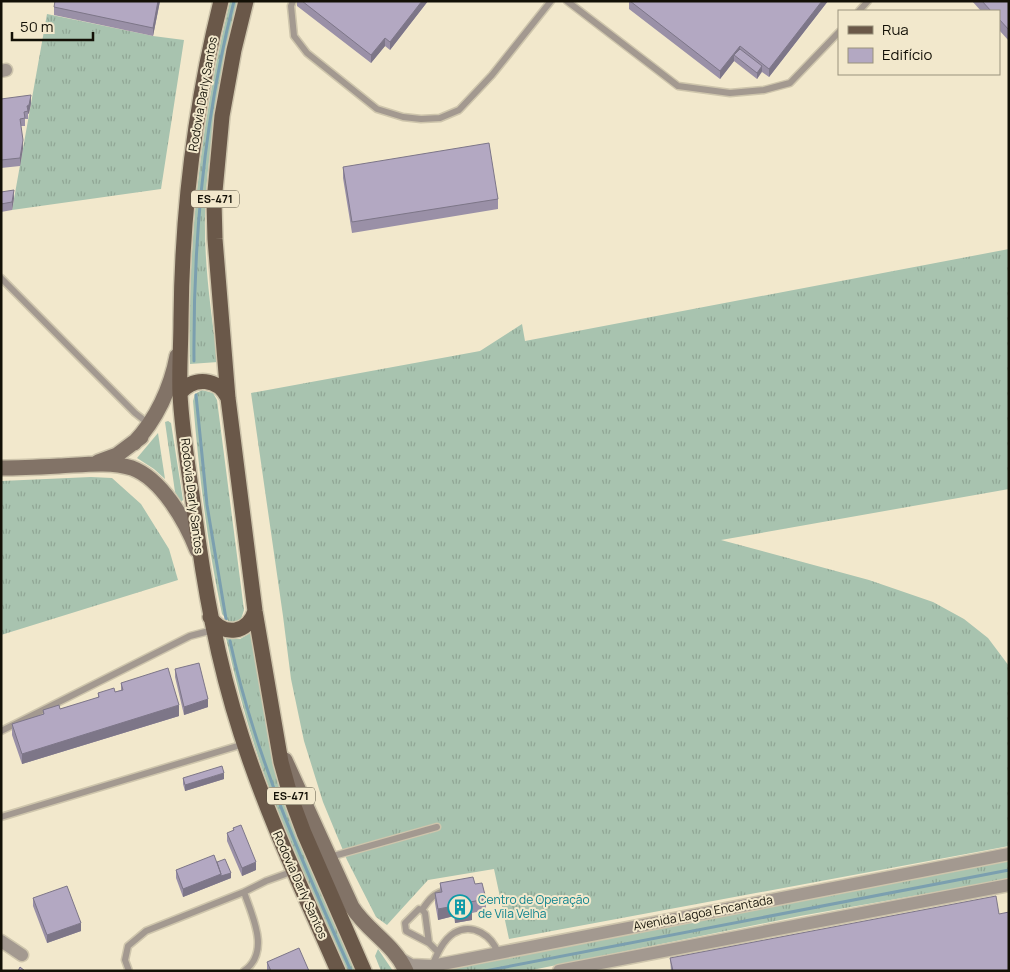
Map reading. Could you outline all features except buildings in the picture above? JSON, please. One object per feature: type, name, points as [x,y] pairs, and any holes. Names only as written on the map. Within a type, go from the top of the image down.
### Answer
[{"type":"main road","name":"Rodovia Darly Santos","points":[[221,1],[204,78],[190,171],[183,247],[180,393],[200,557],[211,623],[224,677],[244,744],[269,814],[338,971]]},
{"type":"main road","name":"Rodovia Darly Santos","points":[[246,1],[222,116],[214,202],[215,239],[228,398],[255,611],[278,744],[291,798],[304,834],[364,971]]},
{"type":"main road","points":[[151,426],[172,375],[181,330]]},
{"type":"main road","points":[[88,464],[112,457],[134,443],[180,393],[194,382],[206,381],[217,385],[228,398]]},
{"type":"main road","points":[[1,468],[88,464],[132,468],[150,478],[172,503],[188,530],[200,557]]},
{"type":"main road","points":[[211,623],[229,630],[235,630],[246,626],[255,611]]},
{"type":"main road","points":[[278,744],[357,916],[386,942],[403,964]]},
{"type":"street","name":"Avenida Lagoa Encantada","points":[[403,964],[405,962],[418,966],[432,966],[1009,854]]},
{"type":"street","points":[[560,971],[1009,886]]},
{"type":"street","points":[[1,941],[22,955]]},
{"type":"lane","points":[[293,1],[291,6],[294,36],[307,53],[377,109],[403,117],[421,119],[440,118],[459,110],[492,75],[551,1]]},
{"type":"lane","points":[[567,1],[678,86],[730,92],[764,90],[790,83],[838,33]]},
{"type":"lane","points":[[1,278],[135,413],[151,426]]},
{"type":"lane","points":[[1,731],[190,636],[211,623]]},
{"type":"lane","points":[[1,816],[244,744]]},
{"type":"lane","points":[[329,857],[437,827]]},
{"type":"lane","points":[[129,971],[125,960],[128,946],[146,931],[294,871]]},
{"type":"lane","points":[[438,952],[429,943],[406,931],[405,923],[419,909],[422,910],[431,897],[438,892],[453,888]]},
{"type":"lane","points":[[244,892],[259,937],[256,958],[244,971]]},
{"type":"lane","points":[[422,910],[425,912],[429,943]]},
{"type":"lane","points":[[432,966],[438,952],[447,940],[454,933],[462,929],[473,929],[482,932],[490,938],[498,953]]},
{"type":"green space","points":[[230,1],[239,1],[213,134],[206,188],[205,215],[207,270],[218,362],[190,364],[191,272],[198,181],[211,91]]},
{"type":"green space","points":[[47,14],[153,36],[184,40],[161,189],[12,210]]},
{"type":"green space","points":[[1009,249],[1009,489],[721,540],[869,580],[933,602],[964,619],[988,638],[1009,666],[1009,846],[509,939],[494,869],[428,880],[387,925],[376,917],[347,860],[323,802],[304,741],[291,679],[251,393],[480,351],[522,324],[525,341]]},
{"type":"green space","points":[[202,390],[213,393],[217,400],[244,610],[241,619],[236,622],[229,622],[222,614],[208,534],[193,401],[195,394]]},
{"type":"green space","points":[[165,422],[171,423],[183,500],[181,502],[175,492]]},
{"type":"green space","points":[[158,433],[165,479],[137,458]]},
{"type":"green space","points":[[91,477],[112,478],[141,504],[169,549],[178,580],[1,635],[1,481]]},
{"type":"green space","points":[[252,632],[269,733],[358,971],[346,971],[290,842],[253,739],[226,638],[240,639]]},
{"type":"green space","points":[[1009,860],[1009,879],[800,916],[527,971],[442,971]]},
{"type":"green space","points":[[378,949],[393,971],[381,971],[375,956]]},
{"type":"waterway","points":[[194,361],[196,270],[202,180],[215,90],[234,1]]},
{"type":"waterway","points":[[196,395],[207,505],[226,619]]},
{"type":"waterway","points":[[230,641],[240,684],[282,809],[315,891],[351,971]]},
{"type":"waterway","points":[[485,971],[1009,870]]},
{"type":"place","name":"Centro de Operação de Vila Velha","points":[[460,907]]}]
